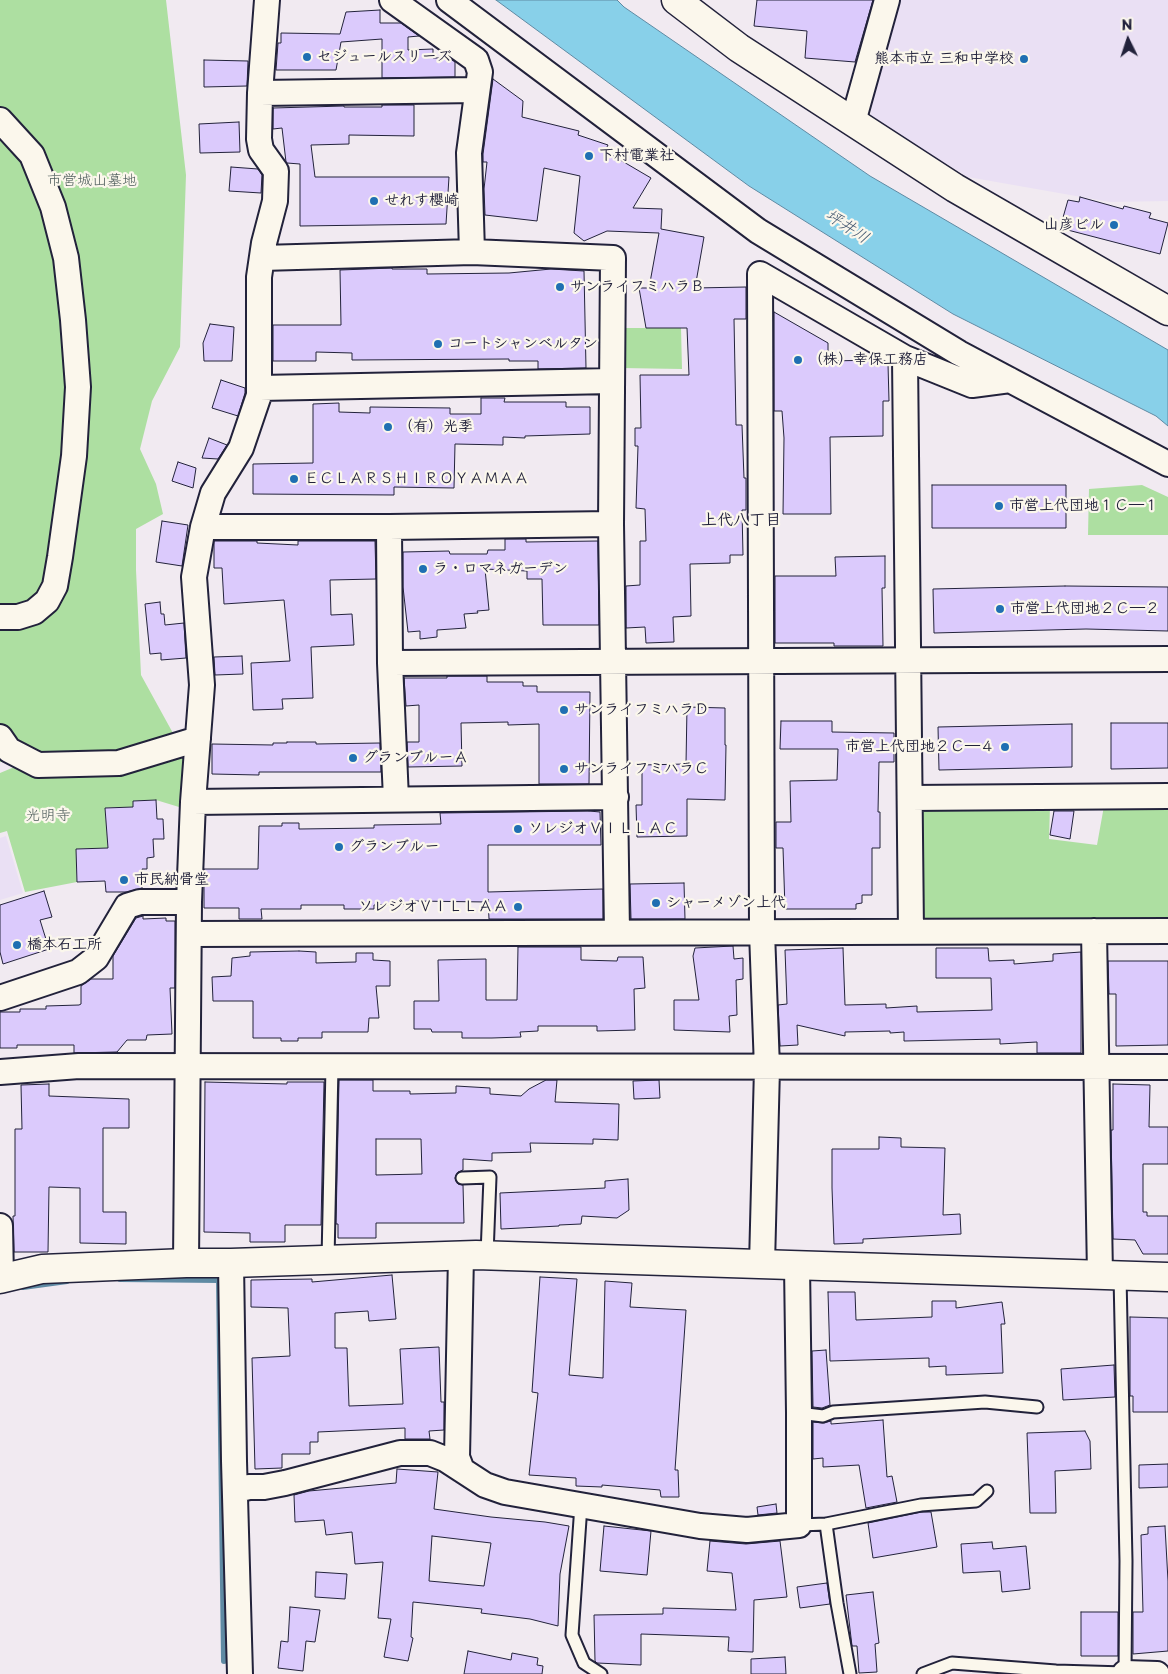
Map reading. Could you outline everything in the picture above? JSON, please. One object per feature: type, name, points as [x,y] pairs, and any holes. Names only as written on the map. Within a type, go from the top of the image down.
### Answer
[{"type":"street","points":[[186,1263],[189,902],[193,802],[202,685],[194,577],[202,526],[213,493],[241,448],[260,388],[259,277],[264,243],[276,200],[276,171],[261,150],[259,140],[260,93],[267,0]]},
{"type":"street","points":[[392,0],[476,60],[480,72],[469,153],[472,252]]},
{"type":"street","points":[[450,0],[758,231],[959,353],[1168,464]]},
{"type":"street","points":[[676,0],[739,48],[955,188],[1168,311]]},
{"type":"street","points":[[853,122],[886,0]]},
{"type":"street","points":[[260,93],[478,90]]},
{"type":"street","points":[[0,120],[32,155],[53,207],[66,258],[78,387],[74,456],[55,586],[47,601],[34,612],[18,617],[0,617]]},
{"type":"street","points":[[262,258],[472,252],[613,258],[612,524],[617,932]]},
{"type":"street","points":[[762,1264],[767,1068],[762,932],[760,274],[905,358],[972,385],[1010,380]]},
{"type":"street","points":[[905,358],[911,932]]},
{"type":"street","points":[[260,388],[612,381]]},
{"type":"street","points":[[202,526],[389,527],[612,524]]},
{"type":"street","points":[[389,527],[390,663],[396,799]]},
{"type":"street","points":[[390,663],[1168,659]]},
{"type":"street","points":[[0,737],[9,750],[38,765],[119,762],[198,739]]},
{"type":"street","points":[[910,798],[1168,796]]},
{"type":"street","points":[[193,802],[616,797]]},
{"type":"street","points":[[0,998],[78,972],[96,958],[127,906],[140,902],[189,902]]},
{"type":"street","points":[[1094,931],[1097,1067],[1110,1276]]},
{"type":"street","points":[[190,934],[1168,931]]},
{"type":"street","points":[[0,1072],[79,1066],[1168,1067]]},
{"type":"street","points":[[0,1226],[0,1279],[42,1269],[474,1255],[1168,1277]]},
{"type":"street","points":[[462,1470],[457,1457],[474,1255]]},
{"type":"street","points":[[231,1262],[240,1674]]},
{"type":"street","points":[[236,1490],[285,1483],[400,1453],[430,1453],[444,1459],[485,1485],[505,1492],[700,1526],[747,1530],[799,1525],[797,1265]]},
{"type":"street","points":[[1125,1672],[1157,1674]]},
{"type":"lane","points":[[328,1260],[332,1066]]},
{"type":"lane","points":[[462,1178],[490,1177],[474,1255]]},
{"type":"lane","points":[[923,1674],[952,1664],[1056,1672],[1125,1672],[1126,1561],[1110,1276]]},
{"type":"lane","points":[[799,1413],[823,1416],[833,1412],[985,1402],[1037,1407]]},
{"type":"lane","points":[[799,1525],[826,1524],[921,1505],[976,1501],[987,1491]]},
{"type":"lane","points":[[581,1505],[572,1635],[584,1663],[601,1674]]},
{"type":"lane","points":[[826,1524],[837,1603],[850,1674]]},
{"type":"shaded area","name":"熊本市立 三和中学校","points":[[890,0],[1168,0],[1168,201],[1110,202],[968,177],[870,117]]},
{"type":"shaded area","points":[[6,836],[23,893],[0,900],[0,838]]},
{"type":"green space","name":"市営城山墓地","points":[[0,0],[166,0],[186,175],[180,347],[152,401],[140,449],[156,484],[163,514],[136,529],[136,570],[141,675],[174,735],[116,756],[0,762]]},
{"type":"green space","points":[[624,328],[681,328],[682,369],[622,368]]},
{"type":"green space","points":[[1142,485],[1168,497],[1168,535],[1088,535],[1089,489]]},
{"type":"green space","name":"光明寺","points":[[184,755],[179,807],[156,800],[133,801],[133,807],[105,808],[108,848],[76,849],[77,882],[25,892],[7,831],[0,833],[0,773],[24,763]]},
{"type":"green space","points":[[1168,805],[1168,923],[927,923],[919,917],[917,807],[1050,806],[1049,839],[1097,845],[1104,806]]},
{"type":"water","name":"坪井川","points":[[496,0],[617,0],[624,7],[870,176],[1168,350],[1168,426],[1156,416],[953,314],[749,186]]},
{"type":"building","points":[[757,0],[873,0],[855,62],[805,58],[807,31],[754,26]]},
{"type":"building","points":[[380,10],[380,23],[401,23],[419,36],[408,37],[408,50],[433,49],[433,58],[449,58],[455,62],[455,77],[382,78],[382,39],[341,42],[336,70],[276,70],[278,43],[281,43],[281,33],[340,34],[346,12]]},
{"type":"building","points":[[204,60],[248,61],[247,86],[204,87]]},
{"type":"building","points":[[493,79],[523,101],[522,117],[579,131],[578,135],[608,145],[605,151],[651,178],[633,208],[662,209],[661,229],[704,237],[695,288],[746,287],[746,319],[734,319],[736,425],[742,425],[744,478],[746,478],[746,510],[742,510],[743,555],[730,555],[730,563],[690,564],[691,616],[673,617],[674,642],[646,643],[645,627],[626,628],[626,586],[640,585],[640,541],[646,541],[645,509],[636,508],[638,446],[635,446],[635,428],[641,428],[640,375],[689,375],[687,328],[646,328],[639,288],[649,288],[659,233],[607,231],[584,241],[574,233],[580,176],[544,168],[537,221],[485,215],[484,189],[487,162],[483,162],[483,154]]},
{"type":"building","points":[[382,105],[414,105],[414,136],[349,135],[349,144],[311,145],[315,177],[449,177],[446,224],[300,226],[300,164],[286,162],[282,128],[273,129],[273,108],[382,107]]},
{"type":"building","points":[[239,122],[240,152],[200,153],[199,124]]},
{"type":"building","points":[[231,167],[258,169],[262,175],[261,193],[229,191]]},
{"type":"building","name":"山彦ビル","points":[[1080,197],[1123,209],[1124,206],[1151,213],[1149,218],[1168,223],[1160,254],[1060,228],[1068,200],[1079,202]]},
{"type":"building","points":[[427,269],[427,274],[509,273],[551,269],[584,271],[586,368],[538,369],[538,361],[509,361],[509,359],[352,360],[352,353],[316,352],[316,361],[273,361],[273,325],[341,325],[340,270]]},
{"type":"building","points":[[774,312],[828,343],[828,361],[880,360],[888,364],[889,401],[883,401],[883,436],[830,437],[831,514],[783,514],[784,438],[782,411],[774,411]]},
{"type":"building","points":[[210,324],[234,327],[232,361],[204,361],[203,343]]},
{"type":"building","points":[[221,380],[245,388],[238,416],[212,408]]},
{"type":"building","points":[[481,398],[505,398],[504,402],[566,402],[566,407],[590,407],[590,434],[525,436],[525,438],[503,437],[503,445],[455,444],[454,488],[394,487],[394,495],[253,494],[253,464],[313,463],[313,404],[339,403],[339,412],[370,413],[370,407],[450,408],[450,414],[481,414]]},
{"type":"building","points":[[209,438],[227,445],[218,459],[202,458]]},
{"type":"building","points":[[178,462],[196,468],[193,488],[172,481]]},
{"type":"building","name":"市営上代団地１Ｃ―１","points":[[932,485],[1066,485],[1066,528],[932,528]]},
{"type":"building","points":[[162,521],[188,525],[182,566],[156,562]]},
{"type":"building","points":[[505,539],[526,539],[526,542],[598,541],[599,625],[543,625],[542,579],[527,579],[527,571],[485,569],[489,610],[464,614],[466,628],[437,630],[437,637],[420,639],[420,631],[408,632],[403,587],[403,552],[449,551],[450,554],[487,554],[488,550],[505,550]]},
{"type":"building","points":[[214,541],[257,541],[257,543],[298,545],[298,541],[375,541],[376,579],[330,580],[331,615],[352,614],[354,645],[311,647],[313,698],[282,699],[283,709],[253,710],[251,663],[290,661],[284,600],[224,604],[222,568],[214,568]]},
{"type":"building","points":[[885,556],[885,588],[882,588],[883,646],[834,646],[834,643],[775,643],[775,576],[836,576],[835,557]]},
{"type":"building","points":[[1065,586],[1168,587],[1168,631],[1086,629],[934,633],[933,589]]},
{"type":"building","points":[[160,602],[161,614],[164,614],[165,625],[184,623],[186,658],[161,660],[161,653],[150,654],[145,604]]},
{"type":"building","points":[[242,656],[243,674],[215,675],[214,657]]},
{"type":"building","points":[[447,676],[487,676],[487,682],[523,682],[523,686],[537,686],[537,692],[590,692],[589,784],[539,784],[539,724],[508,725],[508,722],[461,723],[462,766],[408,767],[407,742],[419,742],[419,705],[406,706],[404,678],[447,678]]},
{"type":"building","points":[[687,707],[725,708],[725,800],[687,799],[687,836],[637,837],[636,805],[642,805],[642,765],[686,764]]},
{"type":"building","points":[[781,721],[832,721],[832,732],[894,733],[894,762],[879,762],[878,812],[880,812],[880,848],[872,848],[872,895],[862,895],[862,903],[856,904],[856,909],[785,909],[783,848],[776,848],[776,822],[791,822],[790,781],[837,780],[838,749],[780,749]]},
{"type":"building","points":[[1111,723],[1168,723],[1168,768],[1111,769]]},
{"type":"building","name":"市営上代団地２Ｃ―４","points":[[1072,724],[1072,767],[939,770],[938,727]]},
{"type":"building","points":[[316,742],[316,744],[380,743],[381,772],[259,772],[259,775],[212,774],[212,744],[273,745],[273,743]]},
{"type":"building","points":[[156,800],[157,819],[163,819],[164,839],[153,839],[154,857],[147,858],[147,869],[142,869],[142,888],[127,892],[106,892],[105,881],[77,882],[76,849],[108,848],[105,808],[133,807],[133,801]]},
{"type":"building","points":[[1054,811],[1074,811],[1070,839],[1050,835]]},
{"type":"building","points":[[600,812],[601,845],[488,845],[488,892],[603,889],[603,919],[489,919],[488,899],[488,902],[414,901],[414,904],[374,905],[374,909],[344,909],[344,905],[301,905],[301,909],[261,909],[262,919],[239,919],[239,908],[204,908],[204,869],[258,869],[259,826],[282,826],[282,823],[299,823],[299,829],[374,828],[374,825],[441,824],[440,813]]},
{"type":"building","name":"シャーメゾン上代","points":[[684,883],[685,919],[631,919],[630,884]]},
{"type":"building","points":[[44,891],[52,917],[40,920],[49,949],[3,964],[0,952],[0,905]]},
{"type":"building","points":[[143,916],[143,919],[166,918],[166,921],[175,921],[175,988],[170,988],[172,1034],[147,1035],[146,1040],[127,1040],[117,1052],[74,1053],[74,1045],[17,1045],[17,1048],[0,1048],[0,1012],[20,1012],[20,1009],[46,1009],[46,1006],[81,1004],[81,986],[91,979],[113,979],[113,956],[136,918]]},
{"type":"building","points":[[733,946],[734,959],[743,958],[743,979],[736,980],[737,1015],[729,1016],[730,1032],[674,1030],[674,1000],[699,1000],[693,956],[695,948]]},
{"type":"building","points":[[518,947],[581,947],[581,960],[617,961],[618,957],[643,957],[645,988],[634,989],[635,1030],[597,1031],[597,1026],[538,1026],[538,1031],[520,1032],[521,1037],[462,1038],[462,1032],[432,1032],[431,1029],[414,1029],[414,1001],[439,1001],[438,960],[486,959],[486,1000],[517,1000]]},
{"type":"building","points":[[843,948],[845,1005],[886,1004],[886,1008],[917,1006],[917,1012],[992,1010],[991,978],[936,978],[936,948],[988,948],[989,961],[1014,960],[1014,964],[1053,961],[1053,954],[1081,952],[1081,1053],[1037,1053],[1037,1042],[1000,1044],[1000,1039],[904,1041],[904,1032],[845,1032],[845,1036],[797,1025],[798,1045],[780,1046],[778,1005],[787,1004],[785,950]]},
{"type":"building","points":[[250,952],[316,952],[316,963],[356,962],[356,953],[373,953],[373,960],[390,961],[390,986],[376,986],[379,1018],[369,1018],[368,1032],[322,1032],[322,1038],[298,1038],[298,1041],[281,1041],[281,1038],[253,1038],[253,1001],[213,1001],[212,977],[231,976],[232,958],[250,956]]},
{"type":"building","points":[[1108,961],[1168,961],[1168,1045],[1116,1046],[1116,994],[1109,994]]},
{"type":"building","points":[[339,1080],[373,1080],[373,1091],[410,1091],[410,1094],[456,1093],[456,1086],[490,1088],[490,1094],[521,1096],[529,1089],[546,1080],[557,1080],[555,1102],[619,1104],[618,1140],[593,1139],[593,1144],[530,1143],[531,1152],[492,1153],[492,1161],[463,1159],[463,1170],[458,1172],[455,1178],[458,1184],[463,1185],[464,1223],[376,1223],[376,1238],[338,1238],[338,1224],[336,1224]],"holes":[[[376,1139],[421,1139],[422,1174],[376,1175]]]},
{"type":"building","points":[[659,1080],[660,1098],[634,1099],[633,1081]]},
{"type":"building","points":[[205,1082],[287,1084],[287,1082],[324,1082],[321,1225],[285,1225],[285,1242],[250,1242],[250,1233],[204,1232]]},
{"type":"building","points":[[49,1084],[49,1096],[129,1099],[129,1128],[103,1128],[103,1212],[126,1212],[126,1244],[80,1243],[80,1188],[49,1187],[48,1252],[14,1252],[15,1129],[22,1129],[21,1085]]},
{"type":"building","points":[[1113,1084],[1150,1085],[1149,1127],[1168,1127],[1168,1164],[1143,1164],[1143,1212],[1147,1212],[1147,1216],[1168,1216],[1168,1254],[1143,1254],[1135,1240],[1113,1239],[1111,1130],[1113,1130]]},
{"type":"building","points":[[879,1137],[901,1138],[901,1147],[945,1148],[943,1215],[960,1214],[961,1234],[863,1239],[863,1243],[834,1244],[832,1149],[879,1149]]},
{"type":"building","points":[[628,1179],[629,1210],[617,1218],[582,1216],[581,1224],[501,1229],[500,1193],[605,1188],[605,1181]]},
{"type":"building","points":[[392,1275],[396,1319],[369,1321],[368,1311],[335,1313],[335,1348],[347,1348],[349,1406],[403,1404],[400,1349],[439,1347],[441,1402],[444,1402],[444,1430],[429,1431],[430,1439],[405,1439],[405,1428],[318,1432],[318,1442],[310,1442],[310,1454],[282,1454],[282,1468],[255,1469],[252,1358],[290,1356],[288,1308],[251,1307],[251,1280],[312,1279],[312,1282]]},
{"type":"building","points":[[540,1277],[577,1279],[569,1375],[603,1378],[605,1281],[632,1283],[630,1307],[686,1310],[675,1470],[678,1470],[679,1497],[661,1497],[660,1490],[602,1485],[602,1487],[576,1486],[576,1478],[529,1475],[538,1393],[532,1392]]},
{"type":"building","points":[[828,1292],[855,1292],[856,1320],[932,1317],[932,1301],[956,1301],[956,1308],[1002,1302],[1005,1324],[1001,1324],[1003,1373],[946,1375],[946,1366],[929,1367],[929,1358],[830,1361]]},
{"type":"building","points":[[1130,1317],[1168,1318],[1168,1412],[1133,1412],[1133,1396],[1130,1396]]},
{"type":"building","points":[[826,1350],[830,1405],[822,1408],[813,1407],[812,1351]]},
{"type":"building","points":[[1114,1365],[1115,1397],[1063,1400],[1061,1369]]},
{"type":"building","points":[[883,1420],[887,1477],[892,1476],[897,1502],[866,1508],[859,1465],[823,1467],[823,1458],[813,1459],[813,1422],[823,1423],[831,1421],[831,1424]]},
{"type":"building","points":[[1085,1431],[1090,1441],[1091,1469],[1055,1471],[1056,1513],[1030,1513],[1027,1433]]},
{"type":"building","points":[[1168,1464],[1168,1487],[1139,1488],[1139,1465]]},
{"type":"building","points":[[397,1469],[438,1472],[434,1509],[569,1526],[560,1574],[558,1626],[530,1619],[481,1613],[482,1609],[413,1602],[411,1637],[413,1638],[408,1661],[384,1657],[391,1619],[378,1618],[383,1562],[355,1564],[352,1532],[326,1535],[324,1520],[295,1522],[294,1495],[309,1491],[396,1483]],"holes":[[[432,1536],[491,1543],[484,1586],[429,1581]]]},
{"type":"building","points":[[776,1504],[777,1513],[758,1515],[757,1507]]},
{"type":"building","points":[[922,1512],[931,1512],[937,1547],[873,1558],[868,1523]]},
{"type":"building","points":[[604,1526],[651,1531],[647,1575],[600,1571]]},
{"type":"building","points":[[1165,1526],[1168,1581],[1168,1651],[1133,1654],[1133,1612],[1143,1612],[1141,1535],[1148,1534],[1148,1527]]},
{"type":"building","points":[[710,1541],[746,1544],[780,1541],[787,1597],[754,1600],[753,1652],[728,1651],[729,1637],[641,1634],[641,1665],[597,1663],[595,1661],[594,1615],[663,1614],[663,1608],[736,1610],[732,1573],[707,1571]]},
{"type":"building","points":[[992,1542],[993,1549],[1026,1546],[1030,1589],[1002,1592],[1000,1571],[963,1573],[961,1544]]},
{"type":"building","points":[[316,1572],[347,1574],[345,1599],[315,1597]]},
{"type":"building","points":[[827,1583],[830,1604],[800,1608],[797,1587]]},
{"type":"building","points":[[873,1592],[879,1643],[875,1644],[877,1672],[859,1673],[857,1646],[852,1646],[846,1595]]},
{"type":"building","points":[[290,1607],[320,1610],[315,1642],[306,1641],[303,1671],[278,1668],[281,1641],[288,1642]]},
{"type":"building","points":[[1081,1612],[1118,1612],[1118,1656],[1081,1656]]},
{"type":"building","points":[[468,1651],[511,1660],[512,1653],[538,1658],[537,1665],[543,1666],[542,1674],[464,1674]]},
{"type":"building","points":[[785,1657],[786,1674],[751,1674],[751,1659]]},
{"type":"waterway","points":[[120,1279],[219,1280],[224,1661]]},
{"type":"waterway","points":[[23,1287],[67,1281]]},
{"type":"place","name":"セジュールスリーズ","points":[[307,57]]},
{"type":"place","name":"熊本市立 三和中学校","points":[[1024,59]]},
{"type":"place","name":"下村電業社","points":[[589,156]]},
{"type":"place","name":"せれす櫻崎","points":[[374,201]]},
{"type":"place","name":"山彦ビル","points":[[1114,225]]},
{"type":"place","name":"サンライフミハラＢ","points":[[560,287]]},
{"type":"place","name":"コートシャンベルタン","points":[[438,344]]},
{"type":"place","name":"（株）幸保工務店","points":[[798,360]]},
{"type":"place","name":"（有）光季","points":[[388,427]]},
{"type":"place","name":"ＥＣＬＡＲＳＨＩＲＯＹＡＭＡＡ","points":[[294,479]]},
{"type":"place","name":"市営上代団地１Ｃ―１","points":[[999,506]]},
{"type":"place","name":"ラ・ロマネガーデン","points":[[423,569]]},
{"type":"place","name":"市営上代団地２Ｃ―２","points":[[1000,609]]},
{"type":"place","name":"サンライフミハラＤ","points":[[564,710]]},
{"type":"place","name":"市営上代団地２Ｃ―４","points":[[1005,747]]},
{"type":"place","name":"グランブルーＡ","points":[[353,758]]},
{"type":"place","name":"サンライフミハラＣ","points":[[564,769]]},
{"type":"place","name":"ソレジオＶＩＬＬＡＣ","points":[[518,829]]},
{"type":"place","name":"グランブルー","points":[[339,847]]},
{"type":"place","name":"市民納骨堂","points":[[124,880]]},
{"type":"place","name":"シャーメゾン上代","points":[[656,903]]},
{"type":"place","name":"ソレジオＶＩＬＬＡＡ","points":[[518,907]]},
{"type":"place","name":"橋本石工所","points":[[17,945]]},
{"type":"district","name":"上代八丁目","points":[[741,521]]}]
